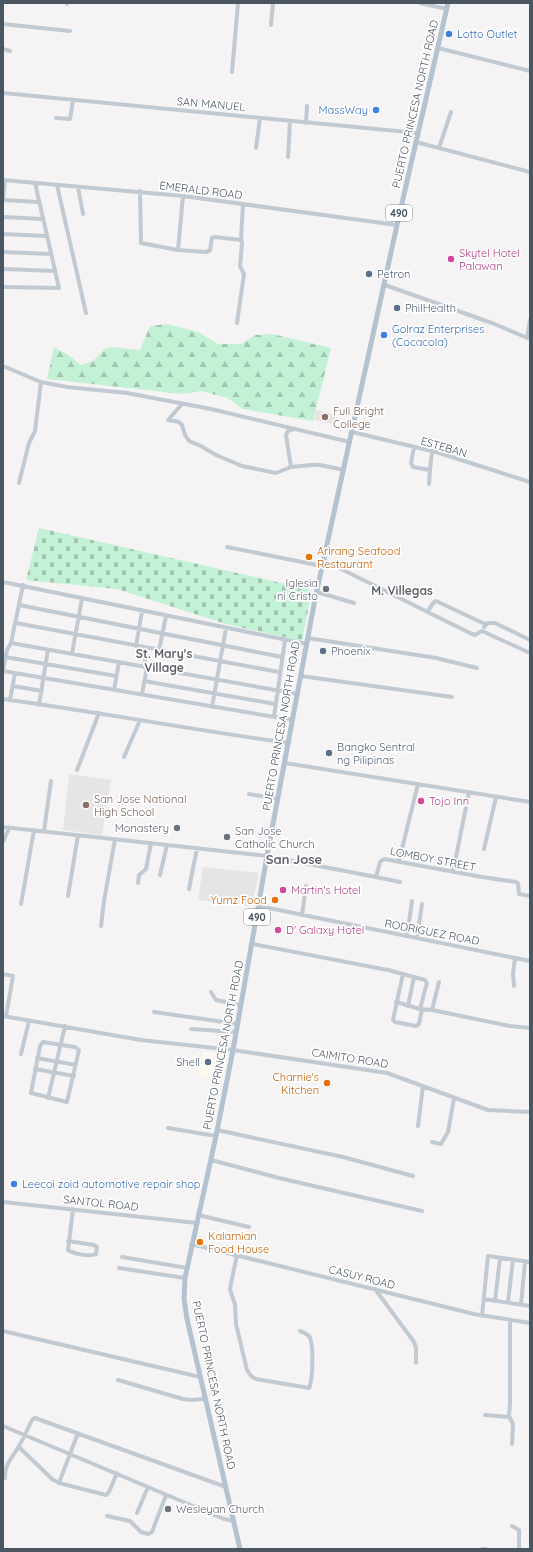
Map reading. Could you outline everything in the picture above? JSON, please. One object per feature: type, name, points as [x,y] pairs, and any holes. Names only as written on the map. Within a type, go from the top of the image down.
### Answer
[{"type":"main road","name":"PUERTO PRINCESA NORTH ROAD","points":[[240,1549],[185,1309],[185,1278],[191,1244],[211,1160],[238,1024],[306,644],[397,225],[448,3]]},
{"type":"street","points":[[232,72],[238,3]]},
{"type":"street","points":[[270,25],[273,3]]},
{"type":"street","points":[[420,3],[447,9]]},
{"type":"street","points":[[3,24],[70,32]]},
{"type":"street","points":[[438,48],[530,71]]},
{"type":"street","points":[[3,49],[10,51]]},
{"type":"street","name":"SAN MANUEL","points":[[3,93],[306,123],[418,132]]},
{"type":"street","points":[[56,118],[70,119],[73,100]]},
{"type":"street","points":[[306,123],[307,106]]},
{"type":"street","points":[[439,148],[451,112]]},
{"type":"street","points":[[256,148],[260,118]]},
{"type":"street","points":[[288,158],[290,121]]},
{"type":"street","points":[[416,142],[530,172]]},
{"type":"street","points":[[4,180],[3,200],[39,202]]},
{"type":"street","name":"EMERALD ROAD","points":[[4,180],[140,191],[397,225]]},
{"type":"street","points":[[3,287],[59,287],[35,183]]},
{"type":"street","points":[[57,185],[86,313]]},
{"type":"street","points":[[78,186],[83,214]]},
{"type":"street","points":[[140,191],[141,243],[178,250],[207,252],[210,250],[212,238],[215,237],[241,240]]},
{"type":"street","points":[[178,250],[183,196]]},
{"type":"street","points":[[238,323],[244,274],[240,266],[243,204]]},
{"type":"street","points":[[3,218],[43,219]]},
{"type":"street","points":[[3,234],[47,236]]},
{"type":"street","points":[[3,252],[51,254]]},
{"type":"street","points":[[3,269],[55,270]]},
{"type":"street","points":[[385,285],[492,323],[528,338],[530,320]]},
{"type":"street","points":[[3,366],[41,382],[67,387],[127,393],[350,442]]},
{"type":"street","points":[[19,484],[29,443],[36,426],[41,382]]},
{"type":"street","points":[[182,404],[168,420],[179,422],[182,425],[185,435],[189,441],[242,466],[276,473],[290,467],[320,465],[344,470]]},
{"type":"street","points":[[290,467],[286,435],[288,431],[294,429]]},
{"type":"street","name":"ESTEBAN","points":[[352,432],[432,451],[530,482]]},
{"type":"street","points":[[414,447],[411,465],[413,467],[430,470]]},
{"type":"street","points":[[429,484],[432,451]]},
{"type":"street","points":[[227,547],[323,563],[473,634],[482,631],[530,653]]},
{"type":"street","points":[[3,582],[306,644]]},
{"type":"street","points":[[23,585],[16,623],[11,643],[5,657],[3,670],[293,720]]},
{"type":"street","points":[[317,592],[354,603]]},
{"type":"street","points":[[72,654],[82,598]]},
{"type":"street","points":[[428,612],[436,601],[485,624],[488,622],[495,623],[530,640]]},
{"type":"street","points":[[19,605],[78,618],[282,657]]},
{"type":"street","points":[[136,646],[142,611]]},
{"type":"street","points":[[159,650],[166,616]]},
{"type":"street","points":[[16,623],[280,672]]},
{"type":"street","points":[[482,631],[485,624]]},
{"type":"street","points":[[212,707],[226,628]]},
{"type":"street","points":[[308,638],[436,658],[477,668]]},
{"type":"street","points":[[274,717],[285,640]]},
{"type":"street","points":[[11,643],[298,694]]},
{"type":"street","points":[[142,694],[147,648]]},
{"type":"street","points":[[40,705],[48,650]]},
{"type":"street","points":[[5,657],[116,676]]},
{"type":"street","points":[[114,690],[119,662]]},
{"type":"street","points":[[10,700],[15,673]]},
{"type":"street","points":[[301,676],[452,697]]},
{"type":"street","points":[[144,681],[275,704]]},
{"type":"street","points":[[13,686],[42,691]]},
{"type":"street","points":[[3,699],[288,744]]},
{"type":"street","points":[[77,770],[99,713]]},
{"type":"street","points":[[124,757],[140,720]]},
{"type":"street","points":[[285,763],[530,802]]},
{"type":"street","points":[[44,831],[51,781]]},
{"type":"street","points":[[399,861],[418,784]]},
{"type":"street","points":[[453,872],[469,792]]},
{"type":"street","points":[[249,794],[278,799]]},
{"type":"street","points":[[484,849],[496,797]]},
{"type":"street","points":[[3,827],[267,856],[400,882]]},
{"type":"street","points":[[3,842],[9,828]]},
{"type":"street","points":[[21,904],[34,830]]},
{"type":"street","points":[[68,896],[78,835]]},
{"type":"street","points":[[101,926],[115,839]]},
{"type":"street","points":[[138,883],[139,876],[146,869],[151,843]]},
{"type":"street","points":[[160,875],[167,844]]},
{"type":"street","points":[[189,889],[197,848]]},
{"type":"street","name":"LOMBOY STREET","points":[[376,877],[381,860],[384,859],[516,882],[518,884],[519,894],[530,896]]},
{"type":"street","points":[[302,915],[306,886]]},
{"type":"street","points":[[407,936],[412,901]]},
{"type":"street","points":[[417,938],[422,904]]},
{"type":"street","name":"RODRIGUEZ ROAD","points":[[259,906],[530,961]]},
{"type":"street","points":[[253,944],[403,974],[425,980],[427,982],[419,1024],[416,1026],[395,1022],[393,1019],[403,974]]},
{"type":"street","points":[[514,986],[513,973],[515,958]]},
{"type":"street","points":[[3,974],[13,976],[4,1016]]},
{"type":"street","points":[[408,1006],[414,977]]},
{"type":"street","points":[[432,1010],[439,982]]},
{"type":"street","points":[[211,992],[216,1000],[241,1005]]},
{"type":"street","points":[[396,1002],[421,1009],[510,1026],[530,1028]]},
{"type":"street","points":[[154,1012],[238,1024]]},
{"type":"street","name":"CAIMITO ROAD","points":[[4,1016],[141,1040],[233,1050],[387,1072],[491,1111],[530,1112]]},
{"type":"street","points":[[21,1054],[29,1021]]},
{"type":"street","points":[[48,1098],[65,1026]]},
{"type":"street","points":[[191,1029],[236,1032]]},
{"type":"street","points":[[43,1042],[78,1048],[79,1052],[74,1076],[66,1102],[31,1093],[38,1058],[40,1046],[43,1042]]},
{"type":"street","points":[[38,1058],[76,1065]]},
{"type":"street","points":[[35,1069],[74,1076]]},
{"type":"street","points":[[418,1126],[423,1086]]},
{"type":"street","points":[[432,1142],[441,1144],[448,1134],[454,1098]]},
{"type":"street","points":[[168,1128],[216,1136]]},
{"type":"street","points":[[217,1130],[343,1157],[414,1176]]},
{"type":"street","points":[[211,1160],[279,1178],[422,1211]]},
{"type":"street","name":"SANTOL ROAD","points":[[3,1202],[197,1223]]},
{"type":"street","points":[[68,1241],[95,1245],[97,1247],[96,1254],[90,1256],[70,1252],[68,1249],[68,1241],[73,1209]]},
{"type":"street","points":[[198,1215],[249,1227]]},
{"type":"street","name":"CASUY ROAD","points":[[191,1244],[482,1316],[530,1323]]},
{"type":"street","points":[[236,1255],[230,1290],[235,1304],[236,1324],[247,1370],[251,1376],[256,1379],[309,1388],[313,1364],[310,1338],[307,1334],[300,1331]]},
{"type":"street","points":[[482,1316],[487,1256],[489,1255],[528,1262],[524,1274],[521,1304]]},
{"type":"street","points":[[122,1257],[187,1268]]},
{"type":"street","points":[[495,1301],[500,1258]]},
{"type":"street","points":[[508,1302],[513,1260]]},
{"type":"street","points":[[119,1268],[185,1278]]},
{"type":"street","points":[[524,1274],[530,1275]]},
{"type":"street","points":[[375,1289],[414,1342],[416,1348],[416,1363]]},
{"type":"street","points":[[484,1299],[530,1306]]},
{"type":"street","points":[[510,1320],[509,1417],[513,1422],[512,1444]]},
{"type":"street","points":[[3,1331],[200,1377]]},
{"type":"street","points":[[118,1380],[183,1399],[206,1399]]},
{"type":"street","points":[[485,1415],[509,1417]]},
{"type":"street","points":[[5,1478],[5,1468],[8,1462],[19,1447],[32,1420],[35,1418],[226,1487]]},
{"type":"street","points":[[3,1426],[224,1519],[234,1521]]},
{"type":"street","points":[[59,1483],[71,1455],[78,1433]]},
{"type":"street","points":[[19,1447],[52,1479],[59,1483],[106,1495],[109,1492],[117,1473]]},
{"type":"street","points":[[137,1513],[148,1487]]},
{"type":"street","points":[[106,1516],[130,1522],[141,1532],[148,1534],[152,1532],[166,1495]]},
{"type":"street","points":[[512,1526],[519,1530],[519,1549]]},
{"type":"shaded area","name":"Full Bright College","points":[[316,410],[336,414],[334,424],[314,420]]},
{"type":"shaded area","name":"San Jose National High School","points":[[69,774],[111,780],[102,835],[63,830]]},
{"type":"shaded area","points":[[203,867],[259,873],[252,906],[198,900]]},
{"type":"shaded area","points":[[203,1051],[227,1056],[222,1080],[199,1075]]},
{"type":"green space","points":[[167,324],[198,332],[218,344],[241,344],[255,335],[272,334],[331,348],[313,421],[243,409],[228,398],[201,391],[182,394],[47,379],[54,347],[81,365],[93,361],[105,349],[112,347],[140,350],[150,326]]},
{"type":"green space","points":[[39,528],[312,590],[302,641],[226,624],[117,589],[26,580]]},
{"type":"place","name":"Lotto Outlet","points":[[449,34]]},
{"type":"place","name":"MassWay","points":[[376,110]]},
{"type":"place","name":"Skytel Hotel Palawan","points":[[451,259]]},
{"type":"place","name":"Petron","points":[[369,274]]},
{"type":"place","name":"PhilHealth","points":[[397,308]]},
{"type":"place","name":"Golraz Enterprises (Cocacola)","points":[[384,335]]},
{"type":"place","name":"Full Bright College","points":[[325,417]]},
{"type":"place","name":"Arirang Seafood Restaurant","points":[[309,557]]},
{"type":"place","name":"Iglesia ni Cristo","points":[[326,589]]},
{"type":"place","name":"Phoenix","points":[[323,651]]},
{"type":"place","name":"Bangko Sentral ng Pilipinas","points":[[329,753]]},
{"type":"place","name":"Tojo Inn","points":[[421,801]]},
{"type":"place","name":"San Jose National High School","points":[[86,805]]},
{"type":"place","name":"Monastery","points":[[177,828]]},
{"type":"place","name":"San Jose Catholic Church","points":[[227,837]]},
{"type":"place","name":"Martin's Hotel","points":[[283,890]]},
{"type":"place","name":"Yumz Food","points":[[275,900]]},
{"type":"place","name":"D' Galaxy Hotel","points":[[278,930]]},
{"type":"place","name":"Shell","points":[[208,1062]]},
{"type":"place","name":"Charnie's Kitchen","points":[[327,1083]]},
{"type":"place","name":"Leecoi zoid automotive repair shop","points":[[14,1184]]},
{"type":"place","name":"Kalamian Food House","points":[[200,1242]]},
{"type":"place","name":"Wesleyan Church","points":[[168,1509]]},
{"type":"district","name":"M. Villegas","points":[[402,591]]},
{"type":"district","name":"St. Mary's Village","points":[[164,661]]},
{"type":"district","name":"San Jose","points":[[294,859]]}]
